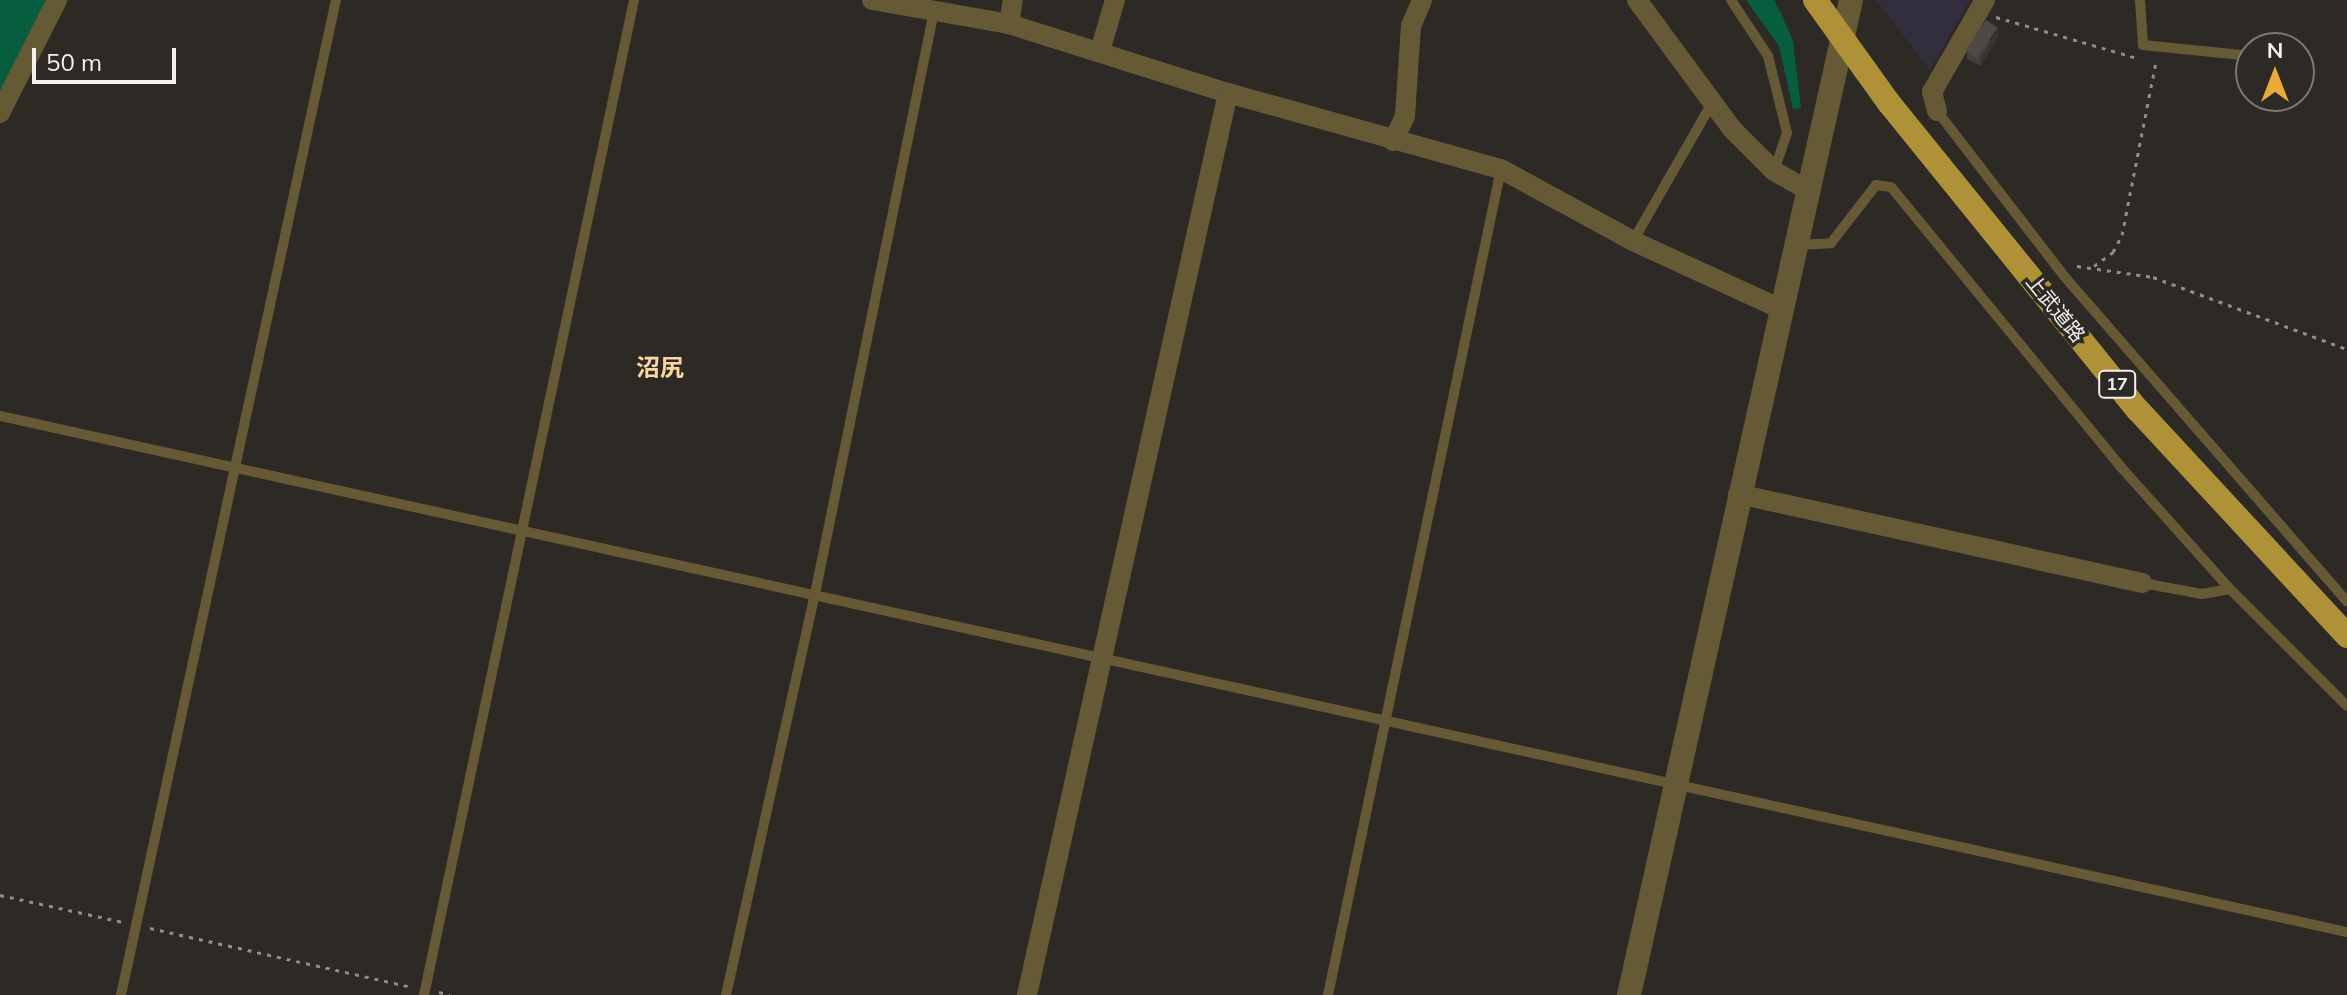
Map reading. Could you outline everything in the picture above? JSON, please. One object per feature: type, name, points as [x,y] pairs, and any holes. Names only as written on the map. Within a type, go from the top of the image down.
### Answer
[{"type":"highway","name":"上武道路","points":[[1815,0],[2138,410],[2347,636]]},
{"type":"street","points":[[0,113],[57,0]]},
{"type":"street","points":[[872,0],[1009,24],[1228,93],[1501,169],[1633,241],[1783,310]]},
{"type":"street","points":[[1009,24],[1013,0]]},
{"type":"street","points":[[1100,51],[1115,0]]},
{"type":"street","points":[[1393,141],[1405,116],[1411,26],[1422,0]]},
{"type":"street","points":[[1637,0],[1711,105],[1774,171],[1809,191]]},
{"type":"street","points":[[1629,995],[1738,494],[1798,245],[1851,0]]},
{"type":"street","points":[[1937,111],[1932,92],[1983,5]]},
{"type":"street","points":[[1027,995],[1228,93]]},
{"type":"street","points":[[1738,494],[2142,583]]},
{"type":"lane","points":[[121,995],[336,0]]},
{"type":"lane","points":[[425,992],[634,0]]},
{"type":"lane","points":[[1731,0],[1768,56],[1787,133],[1774,171]]},
{"type":"lane","points":[[2140,0],[2143,45],[2235,54]]},
{"type":"lane","points":[[726,995],[815,594],[934,11]]},
{"type":"lane","points":[[1633,241],[1711,105]]},
{"type":"lane","points":[[1937,111],[2064,276],[2347,601]]},
{"type":"lane","points":[[1328,995],[1388,723],[1501,169]]},
{"type":"lane","points":[[1798,245],[1831,243],[1876,185],[1891,187],[2041,374],[2230,589],[2347,706]]},
{"type":"lane","points":[[0,416],[1103,657],[1675,788],[2347,932]]},
{"type":"lane","points":[[2142,583],[2202,594],[2230,589]]},
{"type":"path","points":[[1983,5],[2128,58],[2137,57],[2143,45]]},
{"type":"path","points":[[2094,266],[2113,252],[2122,235],[2158,47]]},
{"type":"path","points":[[2064,276],[2079,265],[2153,277],[2347,349]]},
{"type":"path","points":[[0,895],[425,992],[450,995]]},
{"type":"shaded area","points":[[1876,0],[1970,0],[1930,70]]},
{"type":"green space","points":[[0,0],[50,0],[0,95]]},
{"type":"green space","points":[[1746,0],[1774,0],[1782,15],[1793,41],[1801,108],[1793,109],[1779,46]]},
{"type":"building","points":[[1986,20],[1998,28],[1977,59],[1965,51]]},
{"type":"district","name":"沼尻","points":[[660,368]]}]
